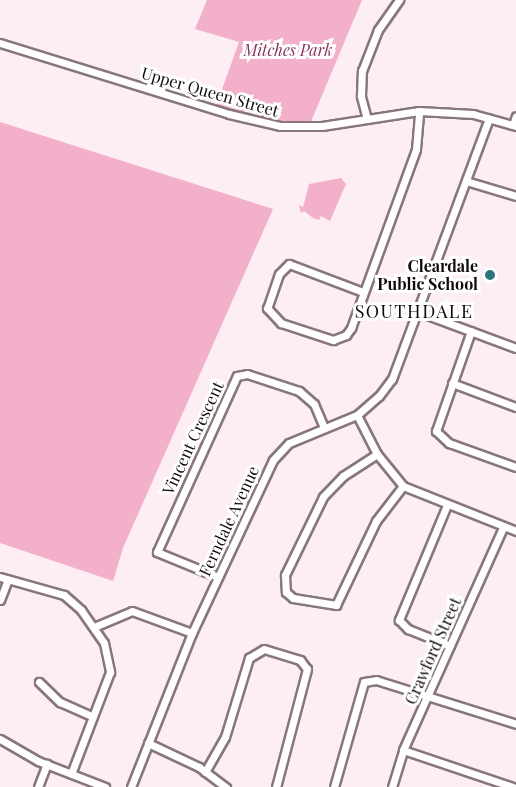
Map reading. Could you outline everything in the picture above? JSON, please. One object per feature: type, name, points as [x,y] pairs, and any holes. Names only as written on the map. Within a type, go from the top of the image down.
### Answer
[{"type":"street","points":[[367,119],[361,96],[362,71],[378,30],[399,0]]},
{"type":"street","name":"Upper Queen Street","points":[[0,43],[256,122],[303,128],[419,111],[455,112],[514,125]]},
{"type":"street","points":[[363,292],[289,264],[279,274],[267,308],[281,323],[340,339],[351,328],[416,150],[419,111]]},
{"type":"street","points":[[514,125],[516,116]]},
{"type":"street","name":"Ferndale Avenue","points":[[131,787],[192,633],[273,460],[289,443],[357,415],[379,396],[392,379],[419,312],[489,118]]},
{"type":"street","points":[[466,181],[516,196]]},
{"type":"street","points":[[419,312],[516,348]]},
{"type":"street","points":[[471,331],[437,422],[440,438],[516,467]]},
{"type":"street","name":"Vincent Crescent","points":[[218,578],[157,552],[237,376],[247,374],[299,391],[314,404],[324,428]]},
{"type":"street","points":[[452,383],[516,407]]},
{"type":"street","points":[[357,415],[377,454],[402,486],[516,531]]},
{"type":"street","points":[[377,454],[343,476],[323,497],[285,575],[286,592],[293,598],[336,606],[376,521],[402,486]]},
{"type":"street","points":[[447,505],[399,620],[408,629],[450,645]]},
{"type":"street","name":"Crawford Street","points":[[392,787],[403,750],[503,527]]},
{"type":"street","points":[[0,577],[64,595],[94,627],[109,657],[110,672],[71,774]]},
{"type":"street","points":[[0,600],[8,579]]},
{"type":"street","points":[[94,627],[132,611],[192,633]]},
{"type":"street","points":[[205,772],[225,737],[249,658],[264,649],[300,660],[307,669],[276,787]]},
{"type":"street","points":[[334,787],[364,682],[376,680],[427,698],[516,724]]},
{"type":"street","points":[[39,682],[60,702],[93,717]]},
{"type":"street","points":[[0,739],[47,764],[105,787]]},
{"type":"street","points":[[148,744],[205,772],[226,787]]},
{"type":"street","points":[[403,750],[513,787]]},
{"type":"street","points":[[38,787],[47,764]]},
{"type":"green space","name":"Mitches Park","points":[[207,0],[362,0],[310,124],[258,118],[216,106],[239,42],[195,29]]},
{"type":"green space","points":[[0,122],[273,209],[123,548],[113,581],[0,543]]},
{"type":"green space","points":[[341,178],[346,184],[330,221],[321,216],[319,220],[313,218],[304,211],[301,213],[299,205],[303,207],[309,184]]},
{"type":"place","name":"Cleardale Public School","points":[[490,275]]},
{"type":"district","name":"SOUTHDALE","points":[[414,311]]}]
